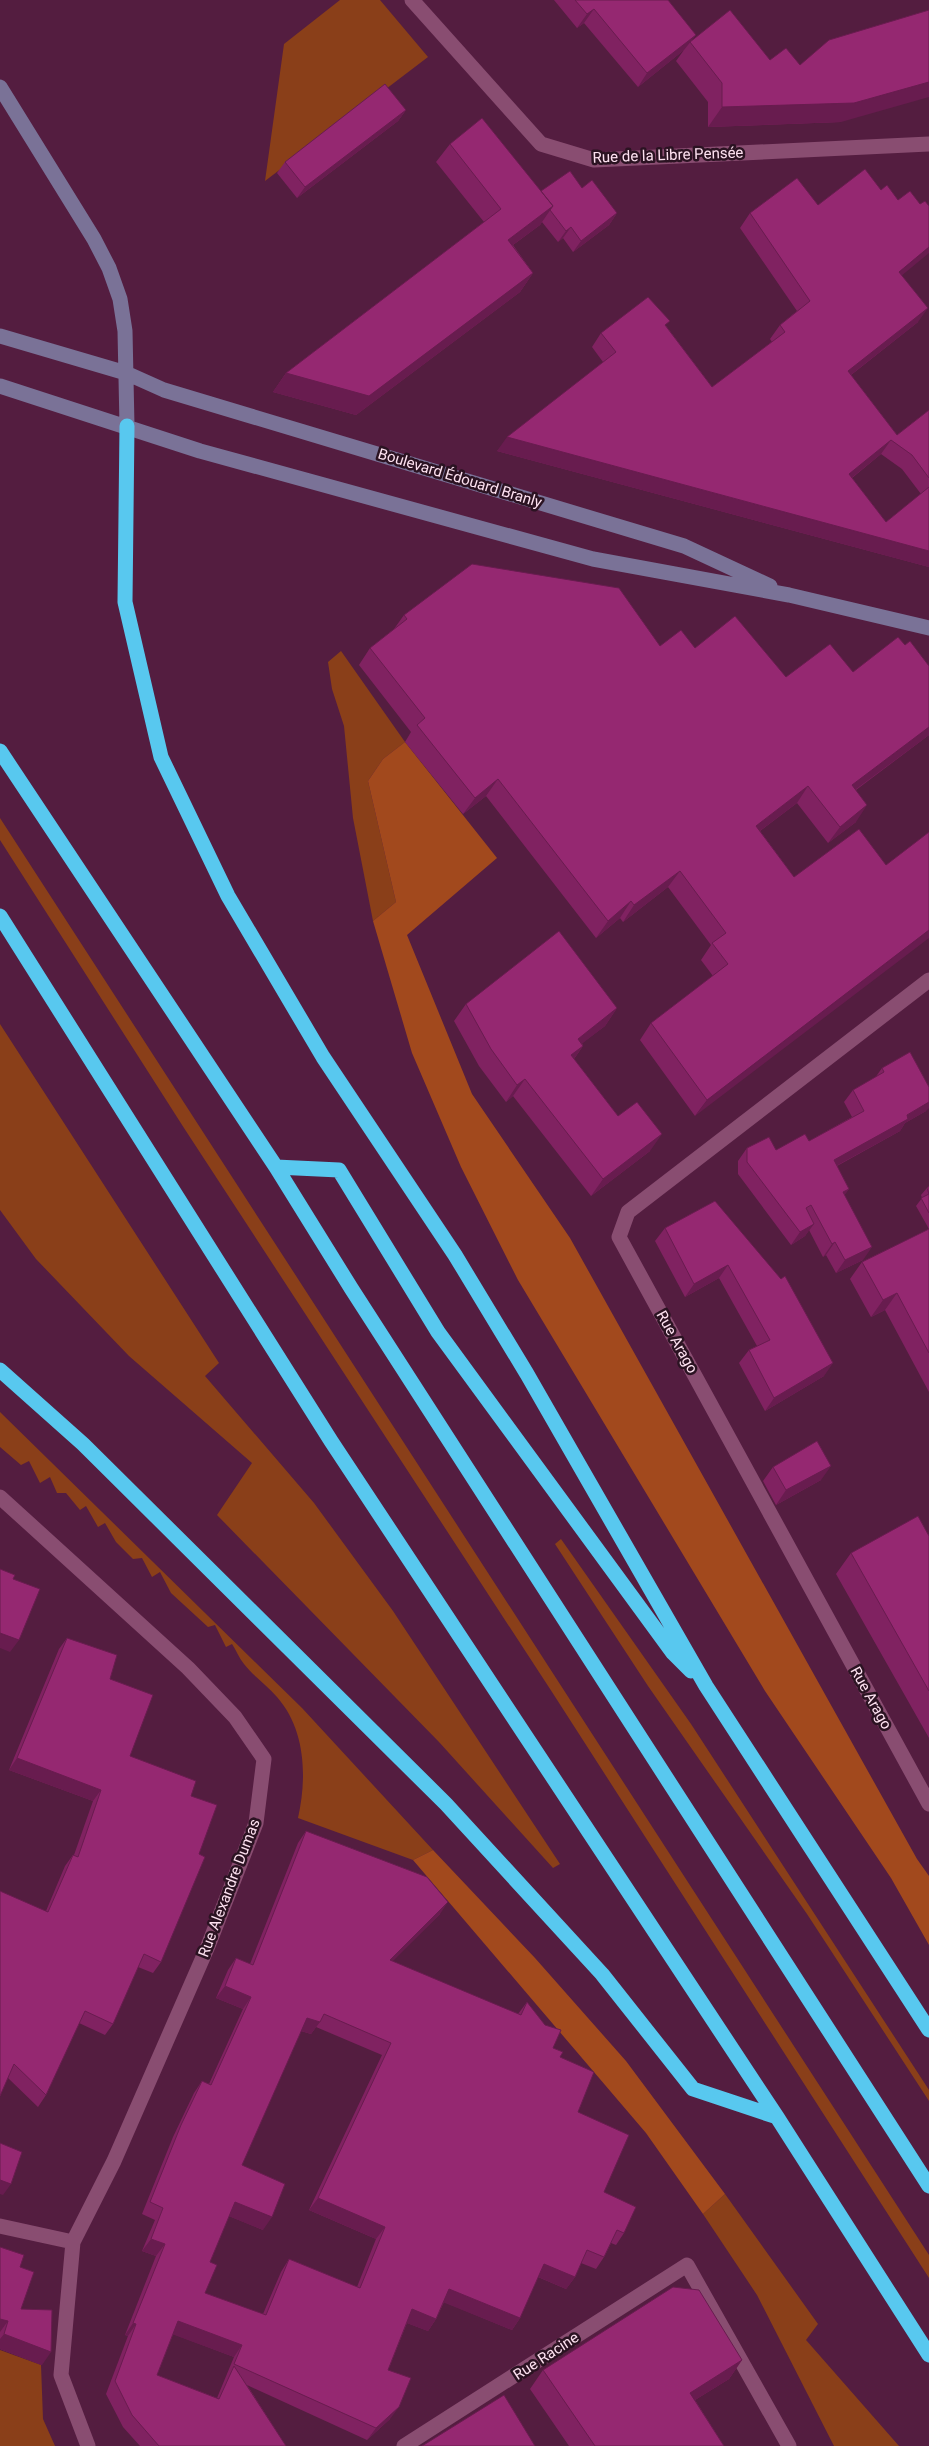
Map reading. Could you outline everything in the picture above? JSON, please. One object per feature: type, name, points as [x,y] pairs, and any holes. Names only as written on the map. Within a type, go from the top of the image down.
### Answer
[{"type":"highway","points":[[126,426],[126,602],[160,757],[228,896],[323,1057],[455,1255],[527,1374],[706,1686],[929,2030]]},
{"type":"highway","points":[[0,751],[276,1167],[405,1372],[929,2186]]},
{"type":"highway","points":[[0,916],[331,1441],[777,2117],[929,2355]]},
{"type":"highway","points":[[276,1167],[339,1170],[438,1332],[673,1654],[706,1686]]},
{"type":"highway","points":[[0,1370],[83,1444],[446,1804],[602,1974],[693,2089],[777,2117]]},
{"type":"street","name":"Rue de la Libre Pensée","points":[[412,0],[541,144],[594,160],[929,144]]},
{"type":"street","points":[[0,87],[94,238],[109,268],[121,307],[125,331],[126,426]]},
{"type":"street","name":"Boulevard Édouard Branly","points":[[0,336],[126,373],[164,390],[684,546],[789,595]]},
{"type":"street","name":"Boulevard Édouard Branly","points":[[0,386],[200,451],[594,559],[789,595],[929,628]]},
{"type":"street","name":"Rue Arago","points":[[929,980],[628,1212],[619,1237],[929,1804]]},
{"type":"street","name":"Rue Alexandre Dumas","points":[[0,1497],[188,1668],[235,1717],[264,1759],[256,1823],[215,1928],[114,2161],[73,2242]]},
{"type":"street","points":[[0,2226],[73,2242],[61,2376],[88,2446]]},
{"type":"street","name":"Rue Racine","points":[[404,2446],[687,2265],[789,2446]]},
{"type":"shaded area","points":[[340,0],[380,0],[428,57],[265,181],[284,44]]},
{"type":"shaded area","points":[[341,651],[405,742],[383,759],[368,781],[396,902],[373,921],[353,818],[344,726],[332,689],[328,662]]},
{"type":"shaded area","points":[[405,742],[497,858],[407,935],[472,1094],[570,1238],[917,1859],[929,1876],[929,1945],[891,1878],[765,1691],[518,1280],[461,1167],[412,1053],[373,921],[396,902],[368,781],[383,759]]},
{"type":"shaded area","points":[[0,818],[929,2255],[929,2278],[552,1692],[184,1128],[0,840]]},
{"type":"shaded area","points":[[0,1024],[219,1363],[205,1376],[314,1503],[393,1611],[560,1864],[553,1868],[439,1742],[217,1515],[252,1463],[129,1356],[36,1259],[0,1210]]},
{"type":"shaded area","points":[[0,1412],[302,1708],[433,1850],[413,1860],[298,1818],[303,1787],[302,1755],[294,1724],[287,1710],[277,1697],[248,1668],[232,1644],[226,1647],[215,1625],[208,1627],[171,1593],[160,1572],[152,1577],[142,1558],[133,1559],[116,1542],[105,1523],[98,1527],[86,1506],[80,1510],[66,1493],[57,1493],[50,1477],[40,1483],[29,1461],[21,1465],[0,1447]]},
{"type":"shaded area","points":[[561,1539],[691,1724],[929,2090],[929,2101],[807,1914],[648,1686],[555,1544]]},
{"type":"shaded area","points":[[433,1850],[535,1958],[626,2061],[725,2194],[703,2214],[646,2133],[413,1860]]},
{"type":"shaded area","points":[[725,2194],[818,2324],[806,2340],[899,2446],[834,2446],[757,2295],[703,2214]]},
{"type":"shaded area","points":[[0,2350],[41,2365],[43,2419],[55,2446],[0,2446]]},
{"type":"building","points":[[575,0],[668,0],[696,35],[647,73],[594,9],[587,14]]},
{"type":"building","points":[[730,10],[770,60],[786,48],[800,65],[829,40],[929,10],[929,82],[854,103],[722,107],[722,83],[690,42]]},
{"type":"building","points":[[385,84],[406,110],[305,187],[285,162]]},
{"type":"building","points":[[482,118],[553,206],[508,240],[533,273],[369,396],[286,373],[501,209],[450,144]]},
{"type":"building","points":[[865,169],[881,190],[887,185],[898,200],[910,191],[920,204],[925,201],[929,206],[929,247],[899,272],[928,308],[848,371],[897,435],[929,410],[929,478],[912,455],[891,440],[849,474],[886,522],[929,487],[929,551],[507,437],[616,352],[601,333],[648,297],[670,321],[665,325],[712,387],[785,332],[780,325],[810,301],[750,213],[797,178],[818,205]]},
{"type":"building","points":[[570,171],[582,188],[592,180],[617,213],[581,241],[571,227],[566,231],[550,210],[553,206],[541,191]]},
{"type":"building","points":[[472,564],[619,588],[660,646],[681,630],[695,648],[735,616],[786,677],[830,644],[853,672],[898,637],[905,645],[910,641],[929,666],[929,727],[852,785],[867,805],[840,827],[808,786],[756,826],[794,877],[859,829],[886,865],[929,832],[929,930],[707,1100],[651,1023],[728,964],[712,943],[726,933],[680,871],[634,905],[631,901],[608,921],[498,779],[475,798],[417,725],[425,718],[370,648],[407,619],[404,615]]},
{"type":"building","points":[[559,931],[617,1008],[578,1039],[583,1046],[571,1055],[618,1116],[637,1102],[662,1134],[603,1179],[525,1079],[517,1085],[491,1049],[466,1004]]},
{"type":"building","points":[[910,1052],[929,1087],[929,1102],[907,1115],[908,1119],[834,1160],[849,1189],[843,1192],[872,1247],[845,1260],[835,1242],[832,1244],[811,1205],[806,1208],[814,1224],[800,1232],[747,1162],[747,1148],[769,1137],[776,1150],[805,1134],[809,1141],[864,1111],[853,1090],[884,1072],[882,1068]]},
{"type":"building","points":[[929,1194],[929,1213],[921,1198]]},
{"type":"building","points":[[715,1201],[781,1279],[785,1276],[833,1363],[774,1398],[749,1350],[770,1340],[728,1265],[694,1284],[665,1228]]},
{"type":"building","points":[[929,1229],[929,1353],[897,1293],[883,1300],[862,1262]]},
{"type":"building","points":[[817,1441],[831,1466],[786,1490],[773,1467]]},
{"type":"building","points":[[918,1516],[929,1536],[929,1691],[851,1553]]},
{"type":"building","points":[[0,1569],[15,1575],[13,1579],[40,1589],[19,1640],[0,1633]]},
{"type":"building","points":[[67,1638],[117,1655],[110,1679],[153,1695],[130,1756],[196,1781],[191,1796],[217,1805],[199,1854],[205,1857],[161,1962],[144,1954],[113,2024],[85,2011],[46,2095],[14,2064],[0,2096],[0,1891],[48,1912],[73,1855],[78,1857],[101,1790],[17,1758]]},
{"type":"building","points":[[306,1831],[427,1877],[448,1902],[390,1960],[521,2015],[527,2002],[545,2025],[561,2030],[553,2048],[563,2052],[560,2057],[594,2072],[578,2112],[629,2135],[604,2192],[636,2207],[624,2233],[617,2230],[604,2257],[587,2250],[575,2277],[544,2264],[520,2318],[449,2289],[436,2319],[412,2309],[388,2370],[411,2378],[399,2407],[376,2428],[234,2364],[242,2345],[178,2321],[157,2375],[219,2399],[234,2366],[286,2446],[159,2446],[132,2415],[115,2381],[136,2324],[133,2323],[165,2244],[151,2239],[163,2208],[150,2202],[181,2125],[202,2081],[211,2085],[251,1997],[225,1986],[236,1958],[253,1965]],"holes":[[[324,2014],[391,2043],[318,2198],[385,2227],[360,2288],[289,2259],[266,2315],[205,2293],[217,2265],[210,2262],[235,2202],[272,2217],[285,2184],[242,2165],[307,2018],[320,2022]]]},
{"type":"building","points":[[0,2143],[22,2152],[11,2184],[0,2180]]},
{"type":"building","points":[[0,2247],[24,2255],[20,2267],[34,2272],[21,2309],[52,2310],[51,2352],[4,2334],[8,2321],[0,2319]]},
{"type":"building","points":[[673,2287],[699,2290],[742,2360],[690,2393],[724,2446],[595,2446],[543,2370]]},
{"type":"building","points":[[504,2395],[535,2446],[422,2446]]}]
